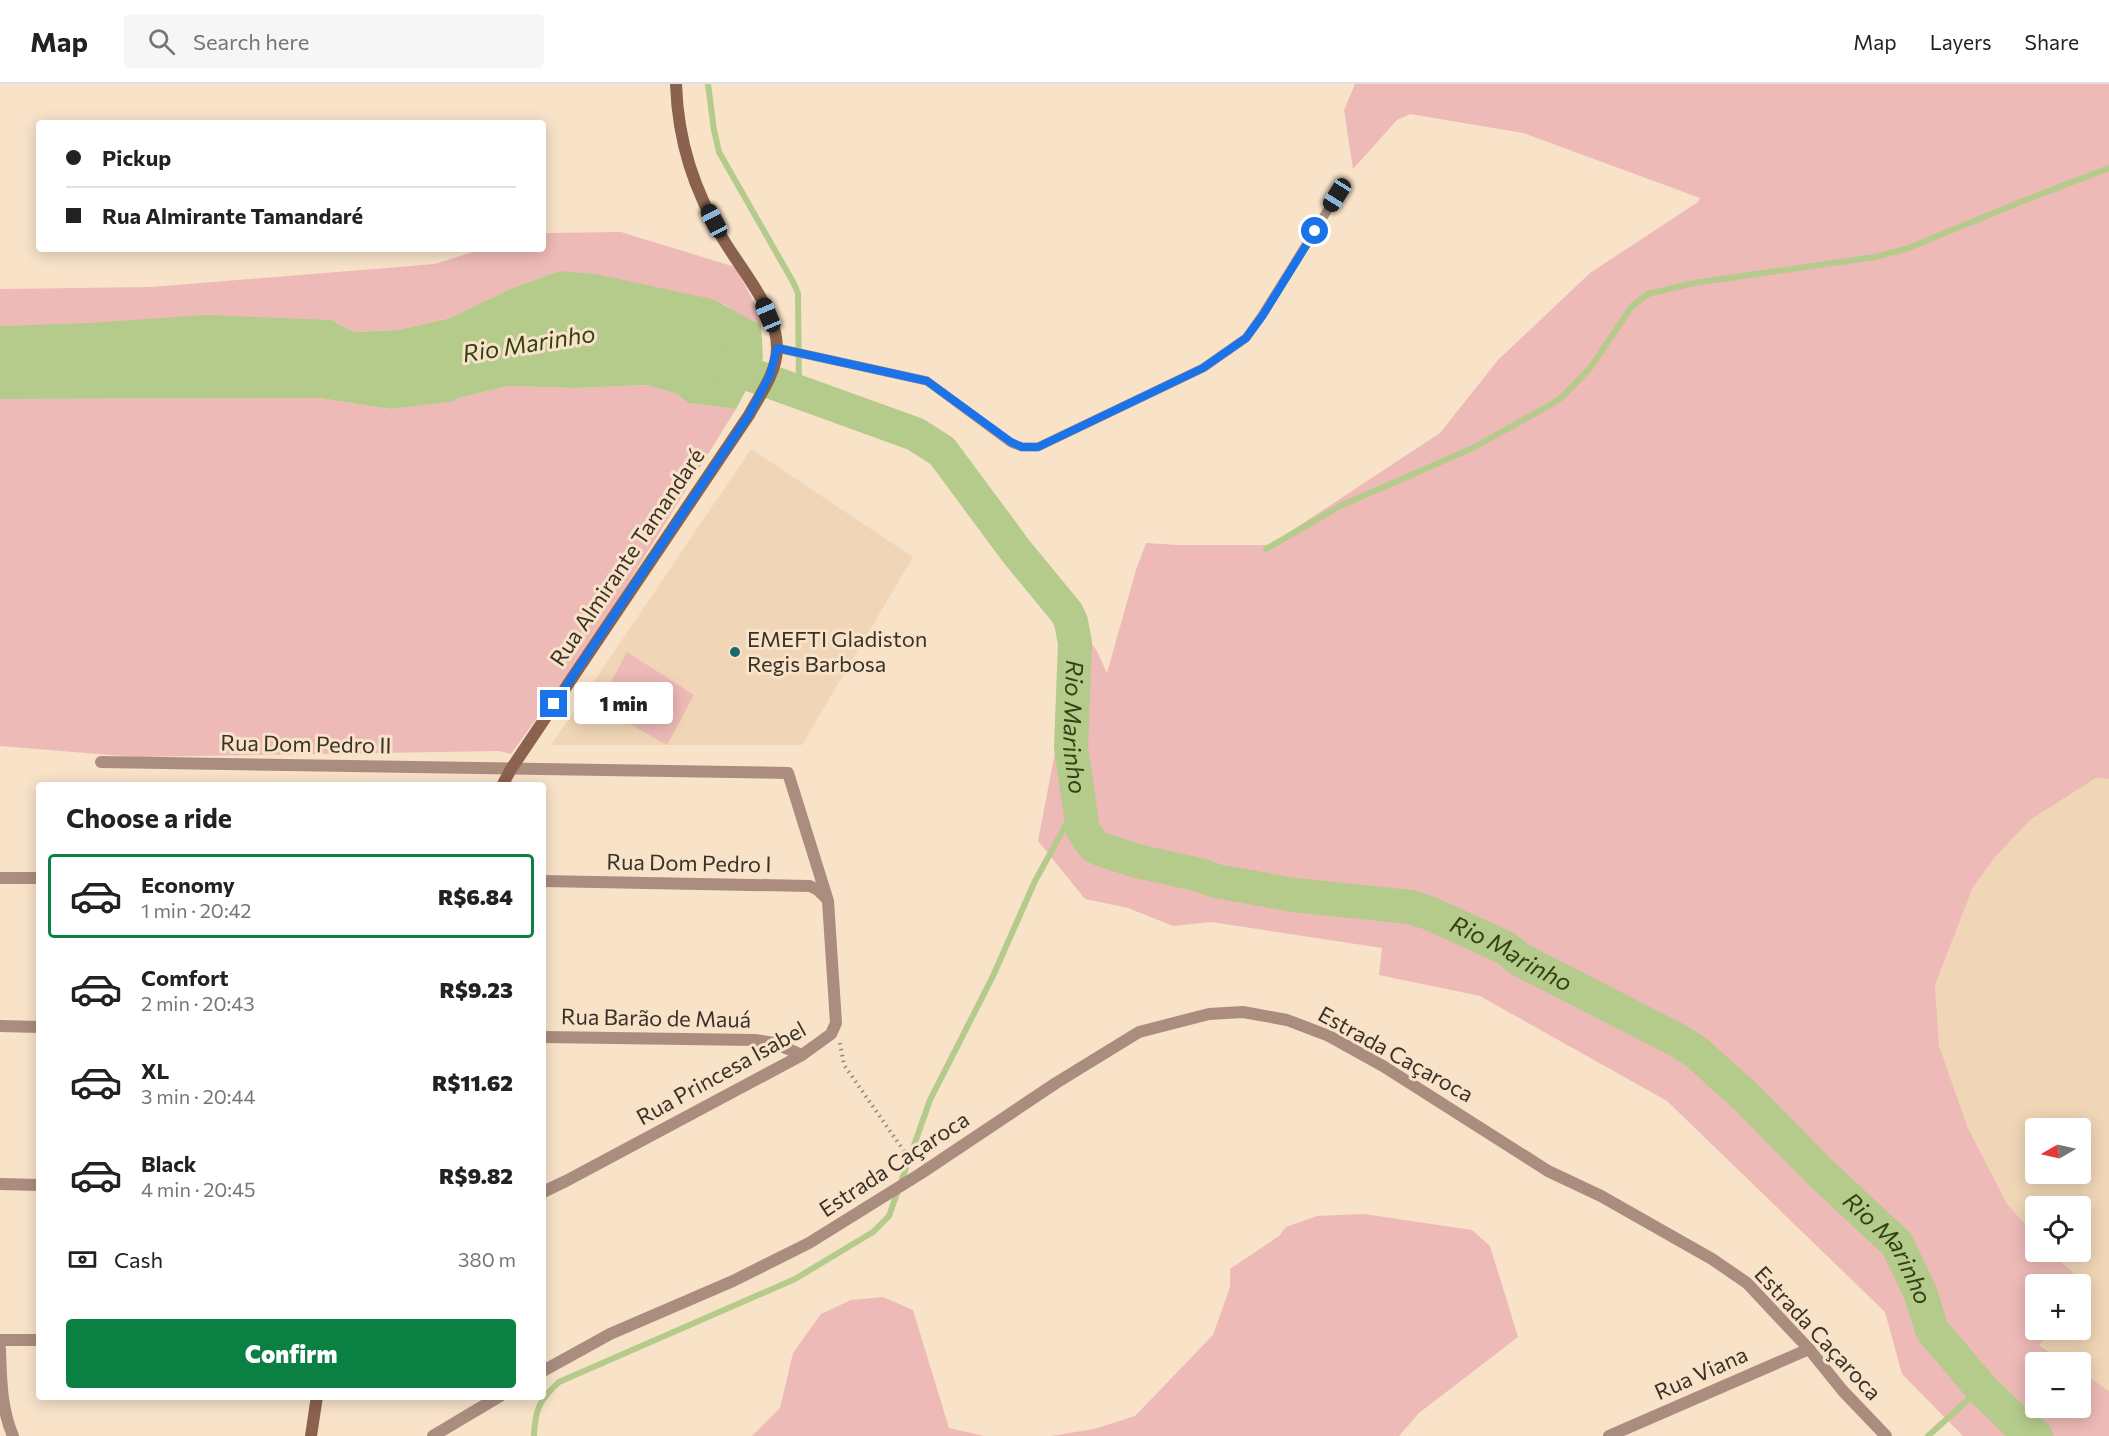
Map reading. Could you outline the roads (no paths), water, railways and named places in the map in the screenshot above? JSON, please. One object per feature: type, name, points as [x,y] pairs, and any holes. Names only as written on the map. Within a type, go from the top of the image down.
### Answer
[{"type":"main road","points":[[676,84],[677,112],[685,157],[723,240],[763,302],[774,328],[777,352]]},
{"type":"main road","name":"Rua Almirante Tamandaré","points":[[504,782],[749,415],[770,375],[777,352]]},
{"type":"main road","points":[[310,1436],[316,1400]]},
{"type":"street","name":"Rua Dom Pedro II","points":[[101,762],[788,772],[828,901]]},
{"type":"street","points":[[0,878],[36,878]]},
{"type":"street","name":"Rua Dom Pedro I","points":[[546,880],[810,886],[824,894],[828,901]]},
{"type":"street","name":"Rua Princesa Isabel","points":[[546,1191],[802,1055],[831,1034],[836,1023],[828,901]]},
{"type":"street","name":"Estrada Caçaroca","points":[[546,1369],[610,1334],[733,1281],[809,1243],[1139,1032],[1209,1014],[1244,1012],[1287,1020],[1329,1036],[1383,1066],[1548,1171],[1600,1196],[1712,1259],[1747,1283],[1886,1436]]},
{"type":"street","points":[[0,1026],[36,1027]]},
{"type":"street","name":"Rua Barão de Mauá","points":[[546,1037],[755,1040],[774,1043],[802,1055]]},
{"type":"street","points":[[0,1184],[36,1185]]},
{"type":"street","points":[[0,1340],[36,1340]]},
{"type":"street","points":[[0,1349],[3,1400],[6,1419],[13,1436]]},
{"type":"street","name":"Rua Viana","points":[[1609,1436],[1809,1349]]},
{"type":"street","points":[[433,1436],[493,1400]]},
{"type":"lane","points":[[777,352],[927,381],[1011,442],[1022,447],[1038,447],[1203,368],[1246,338],[1263,315],[1337,195]]},
{"type":"water","points":[[559,271],[595,274],[712,299],[761,324],[763,358],[736,409],[688,403],[677,394],[647,385],[576,388],[508,386],[455,399],[455,401],[390,409],[319,398],[0,399],[0,326],[90,323],[205,315],[331,320],[354,332],[398,330],[450,318],[510,289]]},
{"type":"waterway","points":[[708,84],[719,152],[798,293],[799,391]]},
{"type":"waterway","points":[[1266,549],[1340,506],[1473,448],[1562,397],[1590,368],[1632,306],[1648,294],[1694,283],[1875,257],[1906,249],[2109,168]]},
{"type":"waterway","name":"Rio Marinho","points":[[710,360],[915,434],[942,451],[1016,551],[1067,613],[1071,622],[1075,643],[1071,747],[1083,830],[1093,845],[1137,861],[1200,875],[1216,881],[1294,895],[1410,907],[1429,913],[1504,947],[1521,960],[1679,1041],[1696,1052],[1745,1096],[1821,1173],[1897,1244],[1920,1292],[1932,1330],[1981,1388],[2017,1423],[2036,1436]]},
{"type":"waterway","points":[[546,1396],[559,1382],[795,1279],[873,1232],[889,1216],[930,1100],[993,976],[1035,881],[1078,803]]},
{"type":"waterway","points":[[1928,1436],[1981,1388]]},
{"type":"waterway","points":[[534,1436],[539,1406],[543,1400]]},
{"type":"place","name":"EMEFTI Gladiston Regis Barbosa","points":[[735,652]]}]
